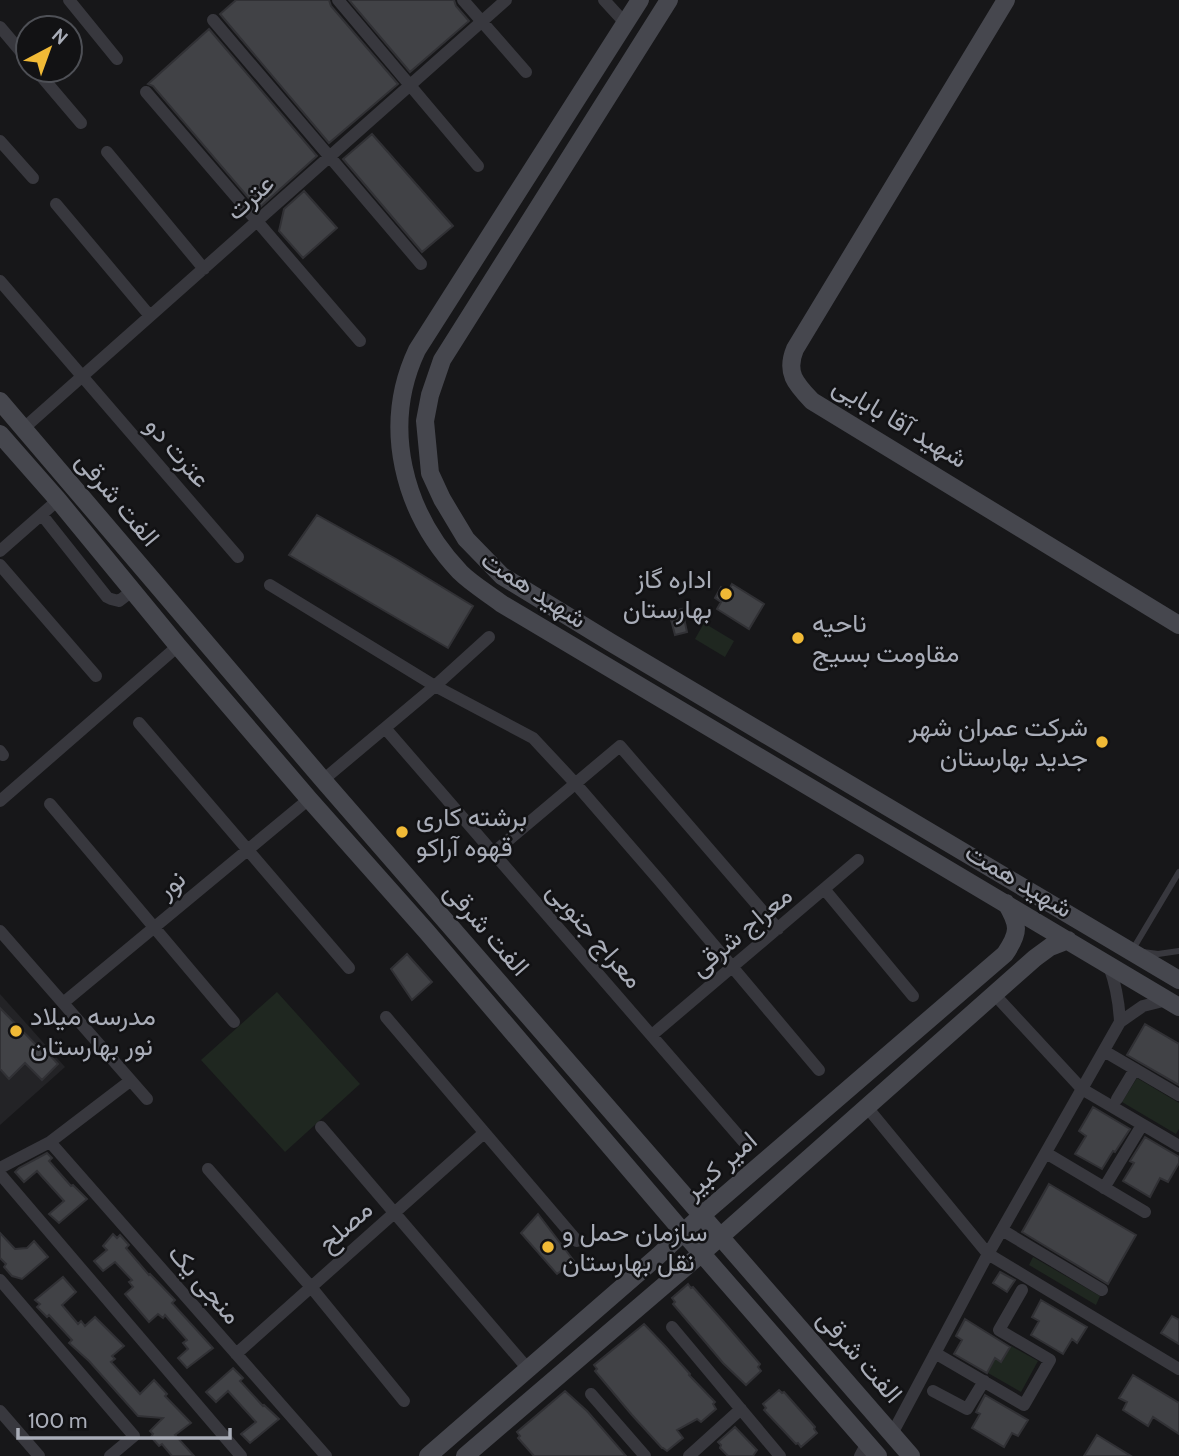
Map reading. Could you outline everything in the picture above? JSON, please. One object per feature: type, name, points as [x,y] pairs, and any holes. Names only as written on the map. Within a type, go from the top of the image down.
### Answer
[{"type":"street","points":[[69,0],[117,59]]},
{"type":"street","points":[[338,0],[478,166]]},
{"type":"street","points":[[463,0],[526,72]]},
{"type":"street","name":"عترت","points":[[24,428],[506,0]]},
{"type":"street","name":"شهید همت","points":[[640,0],[408,367],[401,398],[399,439],[404,473],[422,520],[461,573],[502,604],[1173,1003]]},
{"type":"street","name":"شهید همت","points":[[669,0],[442,360],[430,395],[425,421],[430,473],[442,499],[466,539],[502,576],[1179,980]]},
{"type":"street","name":"شهید آقا بابایی","points":[[1006,0],[795,349],[790,368],[794,379],[812,401],[1179,625]]},
{"type":"street","points":[[612,3],[626,24]]},
{"type":"street","points":[[213,20],[421,264]]},
{"type":"street","points":[[0,27],[14,44]]},
{"type":"street","points":[[48,84],[81,123]]},
{"type":"street","points":[[146,92],[360,341]]},
{"type":"street","points":[[0,141],[33,178]]},
{"type":"street","points":[[107,152],[204,269]]},
{"type":"street","points":[[56,204],[150,316]]},
{"type":"street","points":[[506,211],[528,224]]},
{"type":"street","name":"عترت دو","points":[[0,281],[238,557]]},
{"type":"street","name":"الفت شرقی","points":[[0,401],[323,780],[911,1456]]},
{"type":"street","name":"الفت شرقی","points":[[0,434],[309,799],[427,932],[702,1253],[868,1452]]},
{"type":"street","points":[[0,551],[58,500]]},
{"type":"street","points":[[42,515],[107,597],[119,601],[132,591]]},
{"type":"street","points":[[0,565],[96,676]]},
{"type":"street","points":[[270,585],[435,686],[533,738],[659,880],[818,1070]]},
{"type":"street","points":[[323,780],[435,686],[489,636]]},
{"type":"street","points":[[0,801],[178,646]]},
{"type":"street","points":[[139,723],[349,968]]},
{"type":"street","name":"معراج جنوبی","points":[[385,728],[743,1140]]},
{"type":"street","points":[[494,853],[620,746],[778,929]]},
{"type":"street","name":"نور","points":[[63,1003],[309,799]]},
{"type":"street","points":[[50,804],[234,1022]]},
{"type":"street","name":"معراج شرقی","points":[[652,1035],[858,860]]},
{"type":"street","points":[[825,890],[914,996]]},
{"type":"street","name":"امیر کبیر","points":[[428,1456],[1005,954],[1014,941],[1017,929],[1014,916],[1006,903]]},
{"type":"street","points":[[0,931],[147,1099]]},
{"type":"street","name":"امیر کبیر","points":[[465,1456],[702,1253],[1043,952],[1068,940]]},
{"type":"street","points":[[1109,966],[1119,1002],[1120,1022]]},
{"type":"street","points":[[994,994],[1082,1089],[1179,1146]]},
{"type":"street","points":[[892,1434],[988,1254],[1120,1022],[1143,1006],[1173,1003]]},
{"type":"street","points":[[386,1017],[578,1241]]},
{"type":"street","points":[[1104,1051],[1179,1095]]},
{"type":"street","points":[[1117,1098],[1135,1069]]},
{"type":"street","points":[[0,1168],[50,1142],[130,1081]]},
{"type":"street","points":[[866,1106],[988,1254],[1179,1369]]},
{"type":"street","points":[[321,1127],[528,1369]]},
{"type":"street","points":[[1104,1188],[1139,1130]]},
{"type":"street","name":"مصلح","points":[[236,1354],[484,1133]]},
{"type":"street","name":"منجی یک","points":[[50,1142],[326,1456]]},
{"type":"street","points":[[1046,1153],[1145,1212]]},
{"type":"street","points":[[208,1170],[311,1287],[404,1401]]},
{"type":"street","points":[[0,1174],[241,1456]]},
{"type":"street","points":[[1002,1230],[1102,1290]]},
{"type":"street","points":[[0,1280],[134,1436],[110,1456]]},
{"type":"street","points":[[935,1353],[1024,1405],[1050,1360],[999,1330],[1022,1290]]},
{"type":"street","points":[[672,1327],[780,1456]]},
{"type":"street","points":[[933,1391],[967,1409],[984,1381]]},
{"type":"street","points":[[591,1394],[645,1456]]},
{"type":"street","points":[[689,1456],[741,1409]]},
{"type":"street","points":[[0,1411],[39,1456]]},
{"type":"lane","points":[[1179,872],[1131,951],[1158,954],[1179,951]]},
{"type":"shaded area","points":[[704,623],[734,641],[725,657],[695,639]]},
{"type":"shaded area","points":[[277,992],[360,1084],[285,1152],[201,1060]]},
{"type":"shaded area","name":"مدرسه میلاد نور بهارستان","points":[[0,994],[65,1067],[0,1125]]},
{"type":"shaded area","points":[[1137,1078],[1179,1103],[1179,1129],[1176,1134],[1122,1102]]},
{"type":"shaded area","points":[[1033,1257],[1100,1296],[1096,1305],[1029,1265]]},
{"type":"shaded area","points":[[1011,1346],[1038,1361],[1021,1392],[988,1373],[995,1359],[1002,1362]]},
{"type":"building","points":[[236,0],[329,0],[331,6],[398,84],[329,143],[220,14]]},
{"type":"building","points":[[349,0],[454,0],[469,21],[410,72]]},
{"type":"building","points":[[209,29],[317,156],[258,209],[153,86],[148,84]]},
{"type":"building","points":[[372,134],[453,226],[422,252],[343,159]]},
{"type":"building","points":[[304,191],[337,228],[303,258],[279,231],[284,209]]},
{"type":"building","points":[[317,515],[473,606],[448,648],[289,555]]},
{"type":"building","points":[[732,584],[764,604],[749,629],[717,609],[721,602],[715,598],[721,587],[728,591]]},
{"type":"building","points":[[682,609],[687,632],[675,635],[669,612]]},
{"type":"building","points":[[407,954],[432,982],[412,1000],[391,969]]},
{"type":"building","points":[[0,1008],[58,1064],[42,1080],[25,1063],[9,1079],[0,1069]]},
{"type":"building","points":[[1145,1024],[1179,1044],[1179,1085],[1127,1055]]},
{"type":"building","points":[[1093,1107],[1130,1129],[1102,1169],[1075,1154],[1086,1136],[1079,1131]]},
{"type":"building","points":[[1145,1137],[1179,1157],[1179,1163],[1168,1182],[1160,1178],[1150,1197],[1123,1181],[1134,1163],[1130,1161]]},
{"type":"building","points":[[47,1153],[52,1158],[49,1161],[71,1186],[87,1199],[59,1223],[49,1214],[64,1201],[37,1171],[24,1182],[15,1172]]},
{"type":"building","points":[[1049,1184],[1136,1235],[1108,1284],[1022,1232]]},
{"type":"building","name":"سازمان حمل و نقل بهارستان","points":[[538,1214],[574,1261],[557,1274],[521,1233]]},
{"type":"building","points":[[0,1233],[15,1249],[27,1248],[34,1241],[48,1257],[22,1279],[12,1276],[0,1258]]},
{"type":"building","points":[[113,1234],[117,1238],[120,1235],[129,1245],[126,1248],[175,1300],[172,1303],[213,1348],[187,1368],[178,1358],[188,1349],[183,1343],[187,1340],[165,1315],[163,1318],[158,1314],[149,1322],[125,1294],[133,1287],[129,1282],[132,1280],[115,1262],[103,1271],[94,1261],[107,1250],[103,1246]]},
{"type":"building","points":[[1000,1272],[1015,1280],[1007,1292],[993,1283]]},
{"type":"building","points":[[63,1277],[76,1292],[62,1305],[78,1324],[81,1321],[85,1326],[95,1317],[124,1346],[112,1356],[115,1359],[111,1362],[140,1394],[154,1380],[167,1394],[165,1396],[191,1423],[175,1435],[194,1456],[172,1456],[162,1444],[159,1446],[151,1437],[153,1434],[150,1431],[163,1418],[138,1416],[89,1361],[69,1343],[72,1340],[49,1315],[47,1317],[37,1307],[40,1304],[35,1300]]},
{"type":"building","points":[[688,1284],[760,1364],[758,1367],[761,1371],[746,1385],[723,1363],[673,1304],[675,1302],[672,1298]]},
{"type":"building","points":[[1041,1300],[1087,1327],[1077,1343],[1072,1339],[1063,1354],[1031,1335],[1039,1321],[1032,1317]]},
{"type":"building","points":[[1172,1316],[1179,1320],[1179,1344],[1161,1333]]},
{"type":"building","points":[[965,1319],[1010,1347],[1001,1362],[995,1358],[987,1373],[954,1354],[962,1340],[956,1336]]},
{"type":"building","points":[[644,1324],[715,1402],[713,1404],[716,1409],[701,1422],[697,1419],[677,1430],[683,1438],[667,1451],[595,1371],[597,1369],[594,1365]]},
{"type":"building","points":[[233,1368],[243,1378],[240,1381],[279,1419],[250,1443],[241,1434],[256,1422],[228,1391],[216,1402],[206,1392]]},
{"type":"building","points":[[1133,1375],[1179,1403],[1179,1434],[1153,1417],[1148,1426],[1123,1410],[1127,1402],[1119,1398]]},
{"type":"building","points":[[779,1390],[784,1392],[815,1427],[817,1433],[801,1447],[764,1410],[766,1408],[763,1404]]},
{"type":"building","points":[[565,1391],[587,1411],[626,1456],[534,1456],[518,1438],[520,1436],[517,1432]]},
{"type":"building","points":[[985,1395],[1028,1420],[1018,1436],[1012,1433],[1004,1447],[972,1428],[980,1414],[976,1412]]},
{"type":"building","points":[[735,1427],[757,1450],[753,1456],[728,1456],[720,1448],[718,1442]]},
{"type":"building","points":[[1097,1435],[1131,1456],[1084,1456]]},
{"type":"place","name":"اداره گاز بهارستان","points":[[726,594]]},
{"type":"place","name":"ناحیه مقاومت بسیج","points":[[798,638]]},
{"type":"place","name":"شرکت عمران شهر جدید بهارستان","points":[[1102,742]]},
{"type":"place","name":"برشته کاری قهوه آراکو","points":[[402,832]]},
{"type":"place","name":"مدرسه میلاد نور بهارستان","points":[[16,1031]]},
{"type":"place","name":"سازمان حمل و نقل بهارستان","points":[[548,1247]]}]
